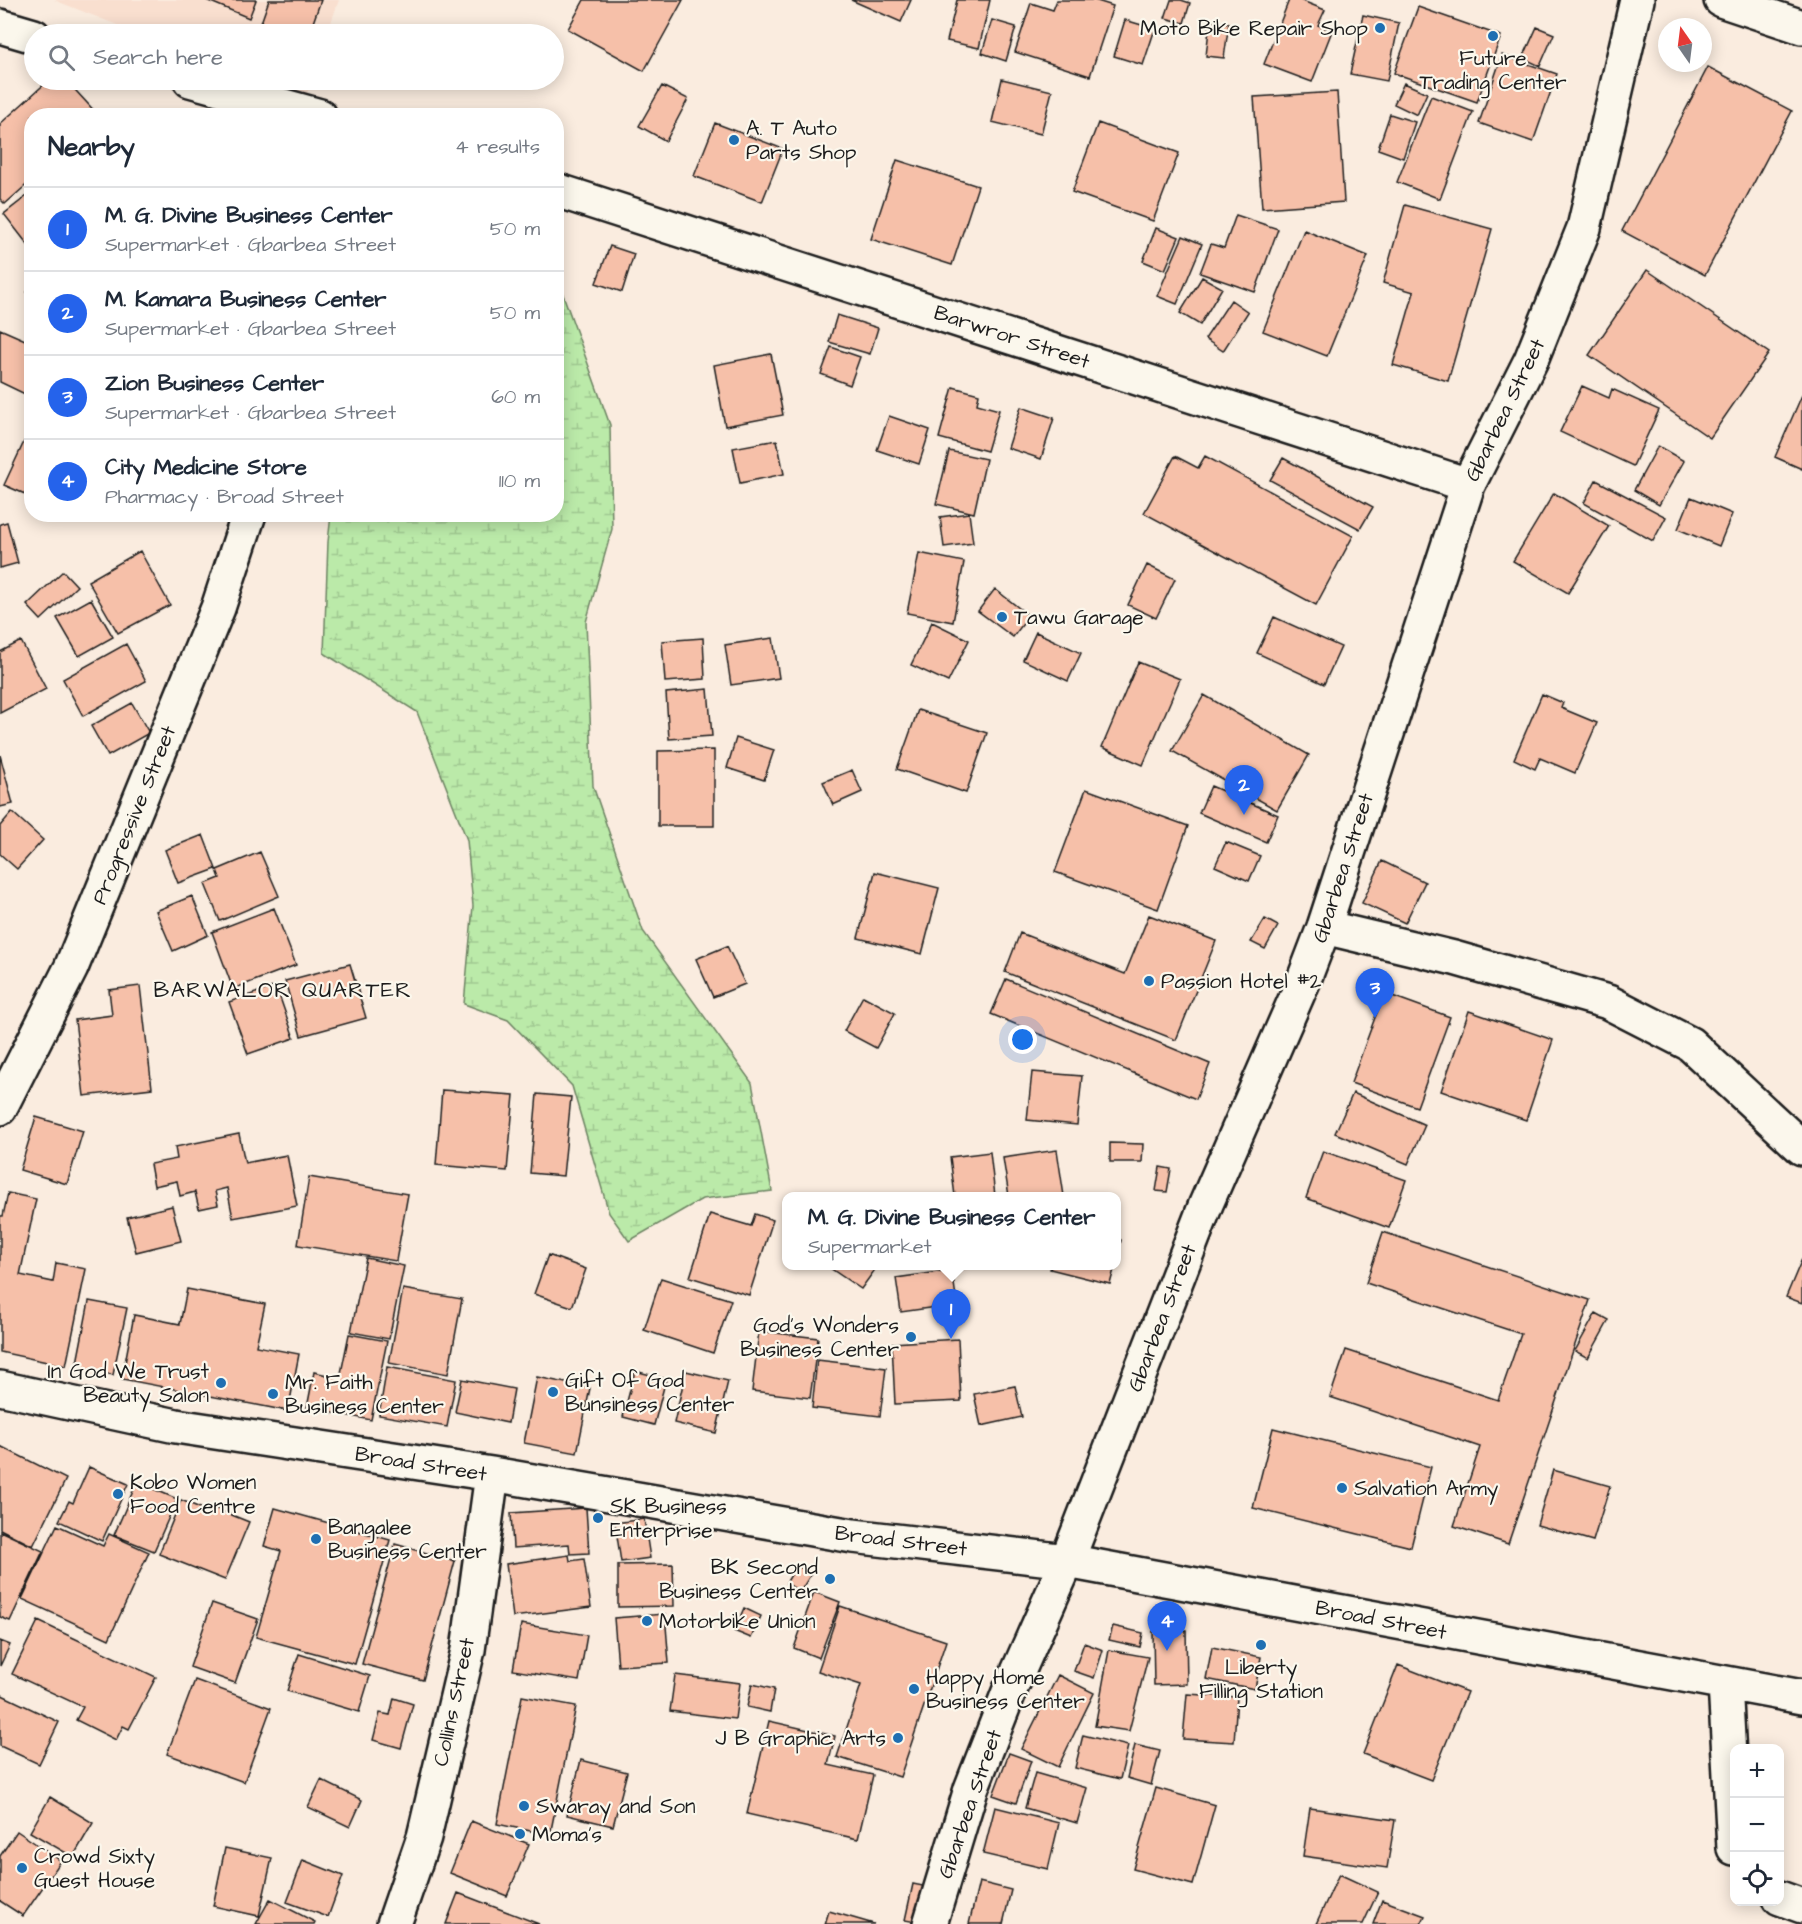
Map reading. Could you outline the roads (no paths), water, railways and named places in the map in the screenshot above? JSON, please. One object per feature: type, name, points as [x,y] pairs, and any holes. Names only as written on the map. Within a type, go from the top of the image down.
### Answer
[{"type":"main road","name":"Gbarbea Street","points":[[930,1924],[971,1789],[1009,1692],[1067,1561],[1206,1204],[1303,982],[1324,927],[1468,484],[1531,360],[1584,228],[1636,0]]},
{"type":"main road","points":[[1721,0],[1802,27]]},
{"type":"main road","points":[[0,26],[24,33]]},
{"type":"main road","points":[[226,90],[291,108]]},
{"type":"main road","name":"Barwror Street","points":[[564,193],[1468,484]]},
{"type":"main road","name":"Progressive Street","points":[[0,1108],[71,968],[218,608],[246,522]]},
{"type":"main road","points":[[1324,927],[1454,957],[1608,1002],[1690,1044],[1802,1148]]},
{"type":"main road","name":"Broad Street","points":[[0,1388],[176,1426],[492,1474],[853,1536],[1067,1561],[1802,1697]]},
{"type":"main road","name":"Collins Street","points":[[394,1924],[424,1837],[468,1650],[492,1474]]},
{"type":"main road","points":[[1725,1683],[1731,1798]]},
{"type":"main road","points":[[1784,1900],[1802,1906]]},
{"type":"place","name":"Moto Bike Repair Shop","points":[[1380,28]]},
{"type":"place","name":"Future Trading Center","points":[[1493,36]]},
{"type":"place","name":"A. T Auto Parts Shop","points":[[734,140]]},
{"type":"place","name":"Tawu Garage","points":[[1002,617]]},
{"type":"place","name":"M. Kamara Business Center","points":[[1244,815]]},
{"type":"place","name":"Passion Hotel #2","points":[[1149,981]]},
{"type":"place","name":"Zion Business Center","points":[[1375,1018]]},
{"type":"place","name":"God's Wonders Business Center","points":[[911,1337]]},
{"type":"place","name":"M. G. Divine Business Center","points":[[951,1339]]},
{"type":"place","name":"In God We Trust Beauty Salon","points":[[221,1383]]},
{"type":"place","name":"Gift Of God Bunsiness Center","points":[[553,1392]]},
{"type":"place","name":"Mr. Faith Business Center","points":[[273,1394]]},
{"type":"place","name":"Salvation Army","points":[[1342,1488]]},
{"type":"place","name":"Kobo Women Food Centre","points":[[118,1494]]},
{"type":"place","name":"SK Business Enterprise","points":[[598,1518]]},
{"type":"place","name":"Bangalee Business Center","points":[[316,1539]]},
{"type":"place","name":"BK Second Business Center","points":[[830,1579]]},
{"type":"place","name":"Motorbike Union","points":[[647,1621]]},
{"type":"place","name":"Liberty Filling Station","points":[[1261,1645]]},
{"type":"place","name":"City Medicine Store","points":[[1167,1651]]},
{"type":"place","name":"Happy Home Business Center","points":[[914,1689]]},
{"type":"place","name":"J B Graphic Arts","points":[[898,1738]]},
{"type":"place","name":"Swaray and Son","points":[[524,1806]]},
{"type":"place","name":"Moma's","points":[[520,1834]]},
{"type":"place","name":"Crowd Sixty Guest House","points":[[22,1868]]},
{"type":"district","name":"BARWALOR QUARTER","points":[[283,990]]}]
